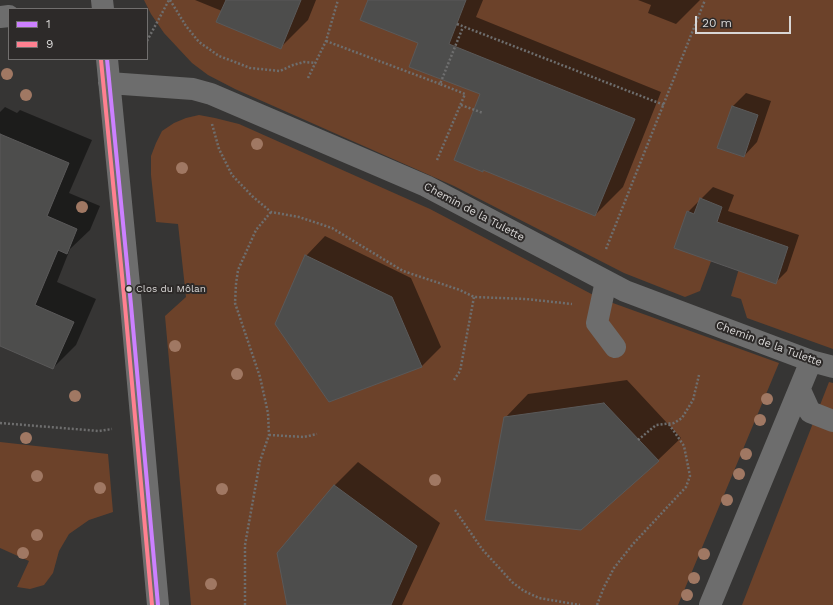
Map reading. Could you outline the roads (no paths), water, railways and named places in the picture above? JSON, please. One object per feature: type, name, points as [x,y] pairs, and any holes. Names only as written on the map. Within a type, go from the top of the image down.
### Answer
[{"type":"street","points":[[107,60],[132,305],[158,605]]},
{"type":"street","name":"Chemin de la Tulette","points":[[109,83],[193,89],[207,92],[426,186],[625,291],[811,361],[833,367]]},
{"type":"street","points":[[601,278],[597,324],[615,346]]},
{"type":"street","points":[[710,605],[811,361]]},
{"type":"street","points":[[800,390],[810,412],[833,421]]},
{"type":"place","name":"Clos du Môlan","points":[[129,289]]}]
